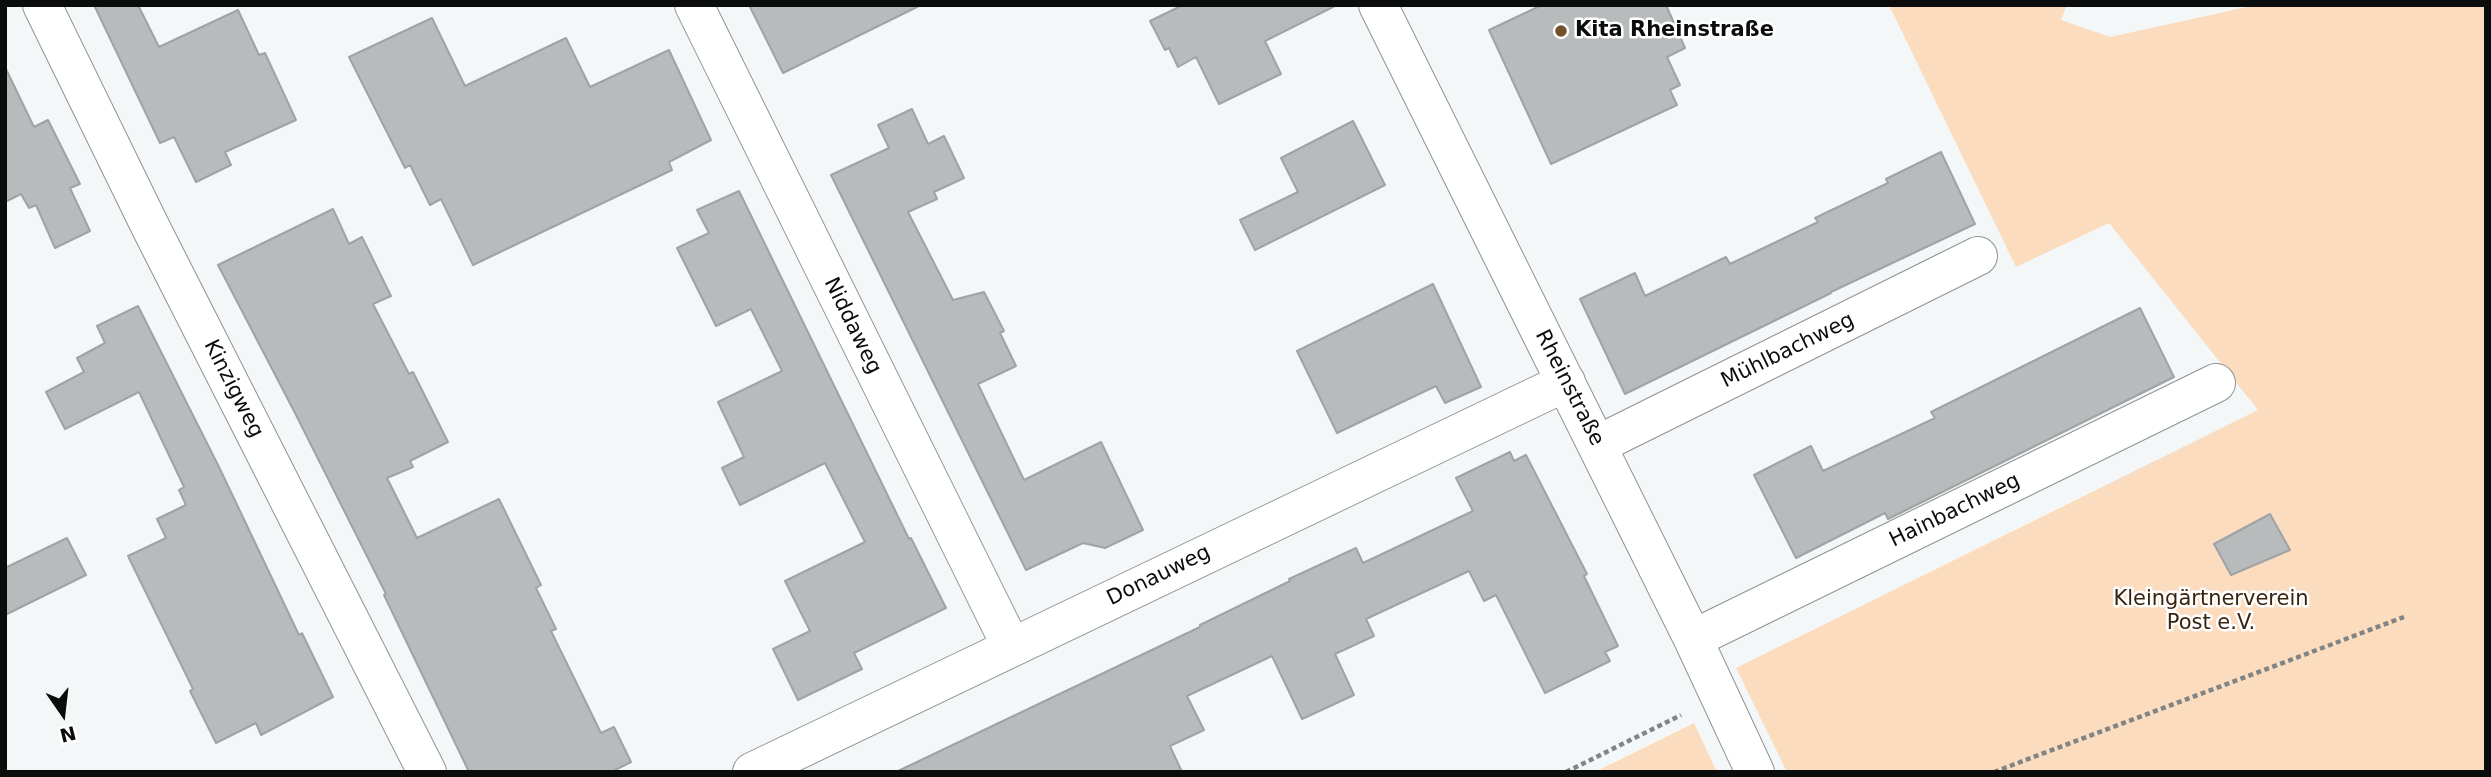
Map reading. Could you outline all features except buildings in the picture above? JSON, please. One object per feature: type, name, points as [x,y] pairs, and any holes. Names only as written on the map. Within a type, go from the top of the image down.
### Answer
[{"type":"street","name":"Kinzigweg","points":[[42,5],[151,228],[428,772]]},
{"type":"street","name":"Niddaweg","points":[[694,5],[1011,646]]},
{"type":"street","name":"Rheinstraße","points":[[1378,5],[1598,445],[1755,772]]},
{"type":"street","name":"Mühlbachweg","points":[[1598,445],[1978,256]]},
{"type":"street","name":"Donauweg","points":[[752,772],[1566,382]]},
{"type":"street","name":"Hainbachweg","points":[[1693,639],[2217,383]]},
{"type":"path","points":[[1994,772],[2404,617]]},
{"type":"path","points":[[1566,772],[1720,696]]},
{"type":"green space","name":"Kleingärtnerverein Post e.V.","points":[[1889,5],[2067,5],[2061,20],[2110,37],[2256,5],[2486,5],[2486,772],[1787,772],[1736,668],[2258,410],[2109,223],[2016,267]]},
{"type":"green space","points":[[1694,723],[1717,772],[1595,772]]},
{"type":"place","name":"Kita Rheinstraße","points":[[1561,31]]}]
